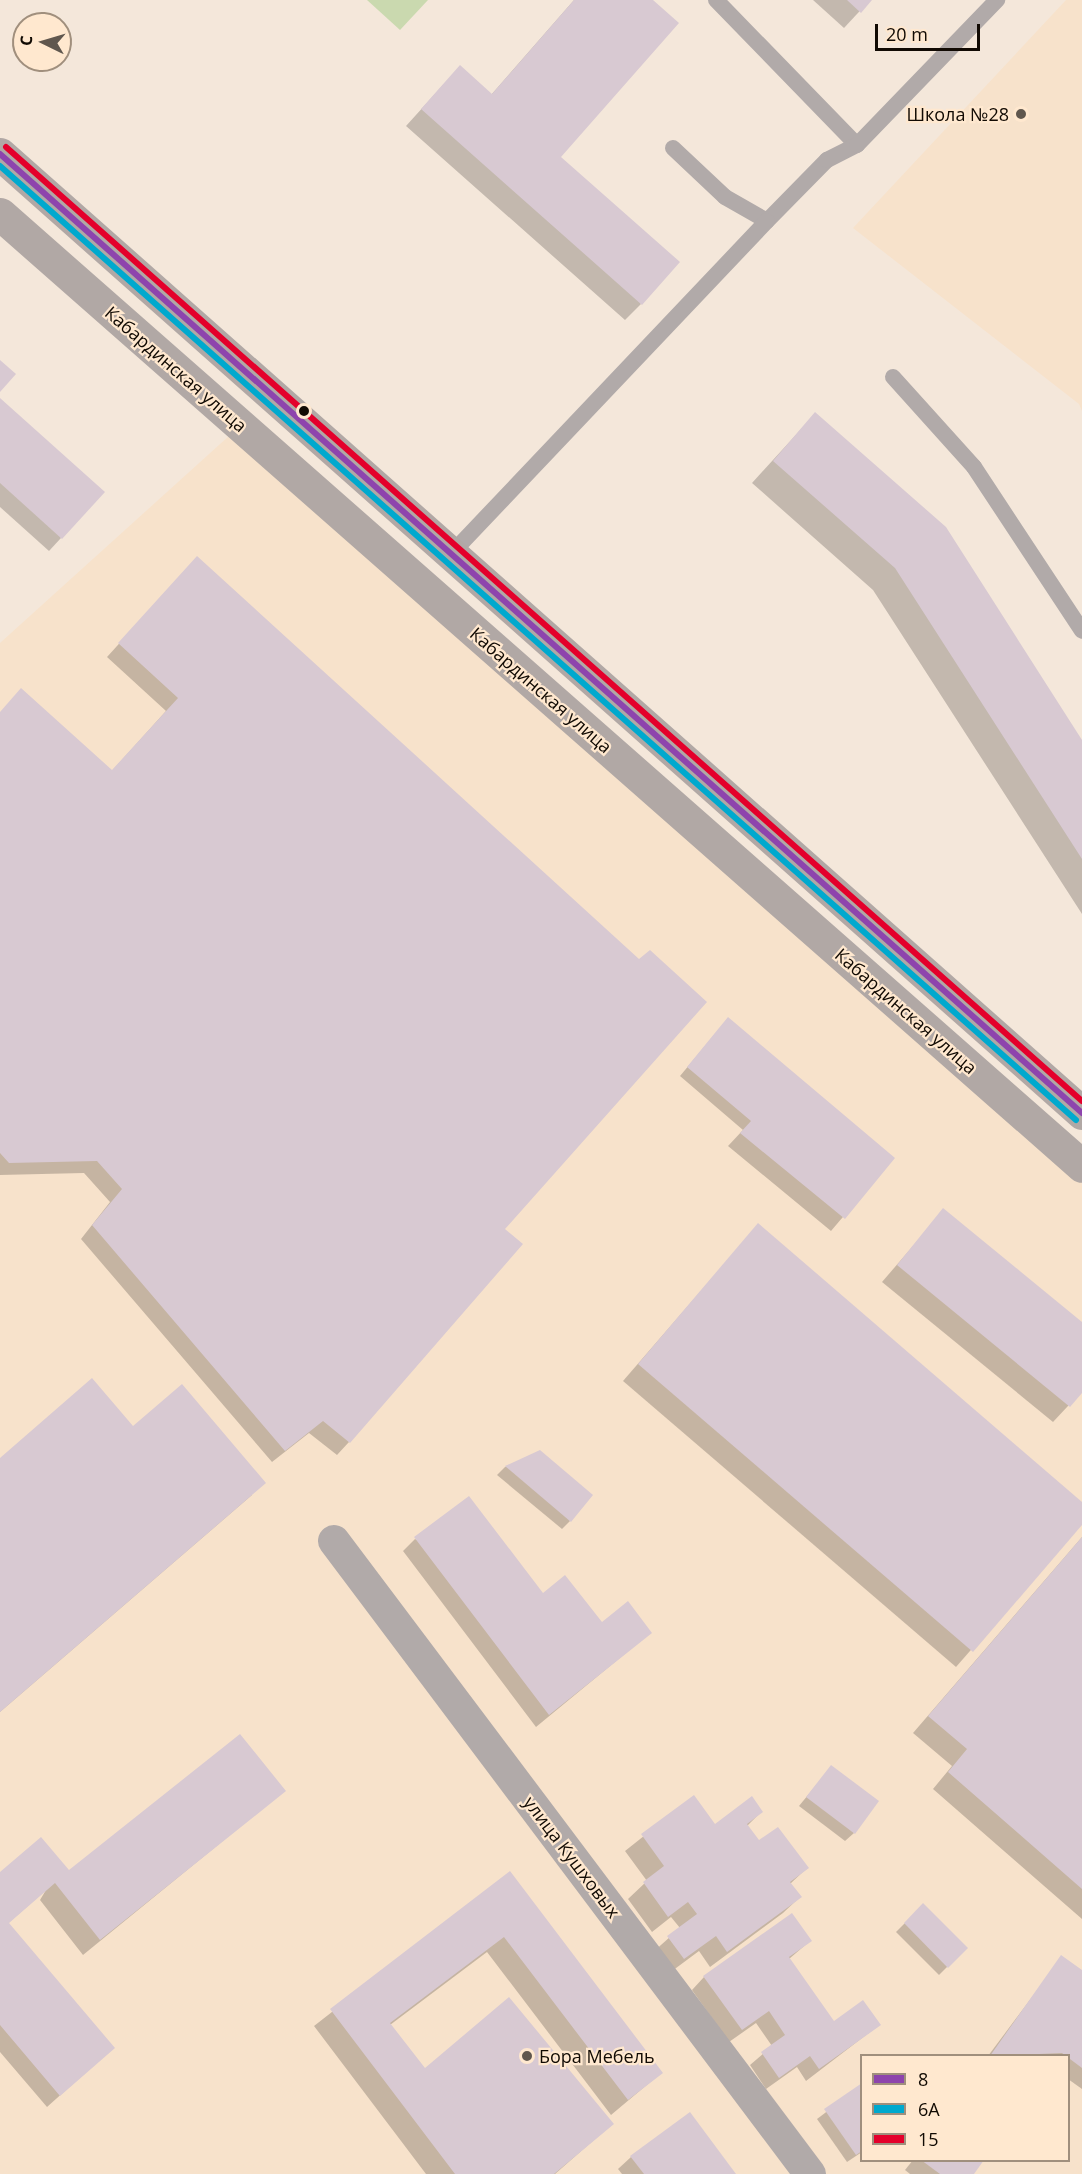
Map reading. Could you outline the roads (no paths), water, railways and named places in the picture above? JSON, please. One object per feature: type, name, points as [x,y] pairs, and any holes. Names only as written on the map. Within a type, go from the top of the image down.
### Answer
[{"type":"main road","points":[[0,154],[1082,1113]]},
{"type":"main road","name":"Кабардинская улица","points":[[0,214],[1082,1166]]},
{"type":"street","name":"улица Кушховых","points":[[334,1541],[810,2174]]},
{"type":"lane","points":[[716,0],[857,146]]},
{"type":"lane","points":[[450,555],[827,160],[857,146],[997,0]]},
{"type":"lane","points":[[674,148],[725,197],[767,221]]},
{"type":"lane","points":[[893,377],[975,467],[1082,630]]},
{"type":"place","name":"Школа №28","points":[[1021,114]]},
{"type":"place","name":"Бора Мебель","points":[[527,2056]]}]
